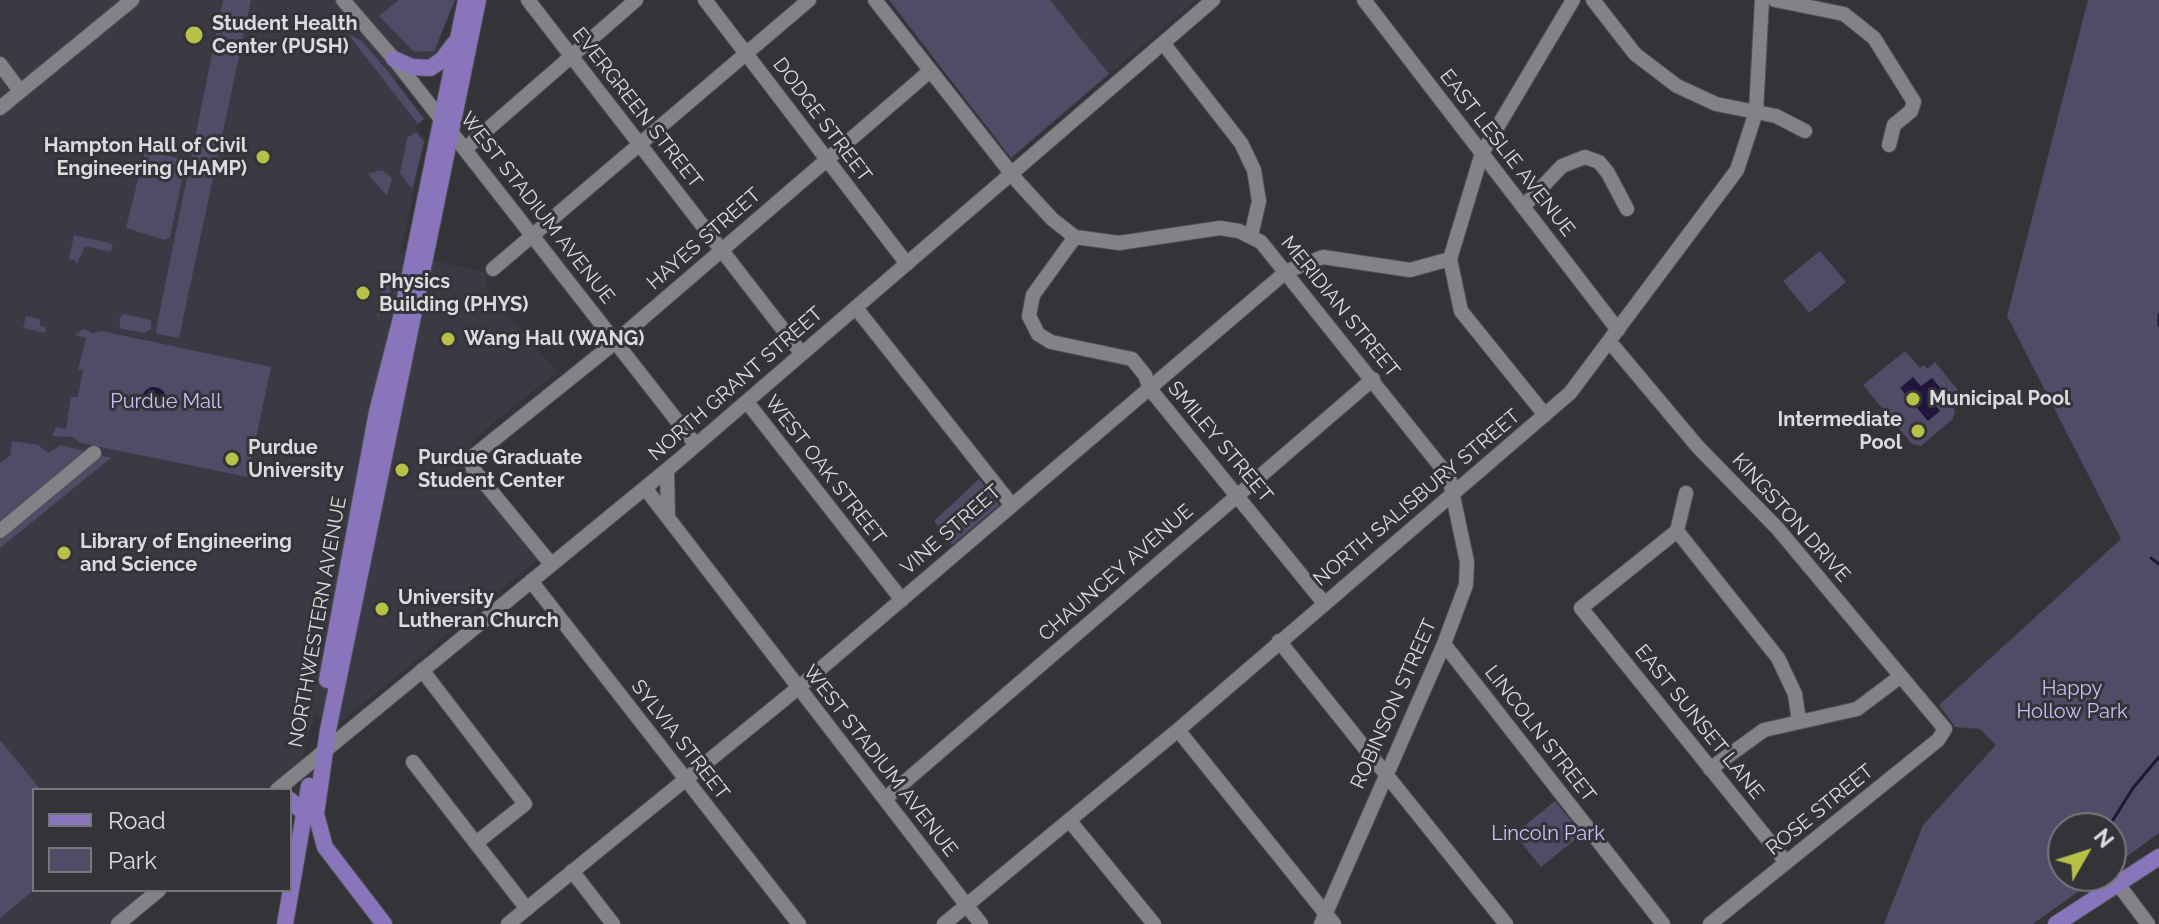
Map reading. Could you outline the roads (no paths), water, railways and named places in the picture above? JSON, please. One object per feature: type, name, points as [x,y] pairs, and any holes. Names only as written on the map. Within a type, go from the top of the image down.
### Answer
[{"type":"main road","name":"NORTHWESTERN AVENUE","points":[[319,755],[377,412],[401,318],[466,0]]},
{"type":"main road","name":"NORTHWESTERN AVENUE","points":[[292,890],[305,814],[478,0]]},
{"type":"main road","points":[[394,59],[412,67],[430,68],[442,60],[457,40]]},
{"type":"main road","points":[[319,755],[316,814],[321,837],[331,856],[384,924]]},
{"type":"main road","points":[[292,802],[305,814]]},
{"type":"main road","points":[[300,852],[312,846],[331,856]]},
{"type":"main road","points":[[2127,878],[2159,857]]},
{"type":"main road","name":"NORTHWESTERN AVENUE","points":[[285,924],[292,892]]},
{"type":"main road","points":[[2056,924],[2106,892]]},
{"type":"street","points":[[0,108],[131,0]]},
{"type":"street","name":"WEST STADIUM AVENUE","points":[[343,0],[534,235],[696,445]]},
{"type":"street","name":"EVERGREEN STREET","points":[[528,0],[802,354]]},
{"type":"street","points":[[465,149],[636,0]]},
{"type":"street","name":"DODGE STREET","points":[[705,0],[907,264]]},
{"type":"street","points":[[493,269],[809,0]]},
{"type":"street","points":[[875,0],[1012,175],[1052,219],[1075,237]]},
{"type":"street","name":"NORTH GRANT STREET","points":[[279,788],[667,470],[1213,0]]},
{"type":"street","points":[[1545,415],[1461,311],[1450,259],[1482,153],[1573,0]]},
{"type":"street","points":[[1593,0],[1635,54],[1677,86],[1716,104],[1776,116],[1805,131]]},
{"type":"street","name":"NORTH SALISBURY STREET","points":[[944,924],[1178,730],[1570,393],[1737,170],[1756,112],[1762,0]]},
{"type":"street","points":[[1775,0],[1844,14],[1874,38],[1914,102],[1911,111],[1894,125],[1889,145]]},
{"type":"street","name":"EAST LESLIE AVENUE","points":[[1372,3],[1614,335]]},
{"type":"street","points":[[1163,43],[1241,143],[1254,170],[1259,201],[1251,236]]},
{"type":"street","points":[[0,64],[20,91]]},
{"type":"street","name":"HAYES STREET","points":[[551,564],[471,465],[474,456],[616,341],[930,71]]},
{"type":"street","points":[[1523,207],[1553,174],[1572,160],[1585,157],[1599,162],[1608,173],[1627,209]]},
{"type":"street","name":"MERIDIAN STREET","points":[[1075,237],[1119,243],[1220,228],[1251,236],[1261,242],[1449,477],[1451,494]]},
{"type":"street","name":"SMILEY STREET","points":[[1075,237],[1033,295],[1029,316],[1031,324],[1038,334],[1051,342],[1132,359],[1145,375],[1150,389],[1324,603]]},
{"type":"street","name":"VINE STREET","points":[[508,924],[798,688],[1287,271],[1323,257],[1410,270],[1450,259]]},
{"type":"street","points":[[856,308],[1011,504]]},
{"type":"street","name":"KINGSTON DRIVE","points":[[1614,335],[1698,447],[1769,518],[1941,723]]},
{"type":"street","name":"CHAUNCEY AVENUE","points":[[886,798],[1373,379]]},
{"type":"street","name":"WEST OAK STREET","points":[[747,402],[902,600]]},
{"type":"street","points":[[0,531],[94,453]]},
{"type":"street","points":[[667,470],[665,496],[669,520]]},
{"type":"street","name":"WEST STADIUM AVENUE","points":[[645,488],[981,924]]},
{"type":"street","points":[[1686,493],[1677,531],[1778,658],[1795,694],[1799,721]]},
{"type":"street","name":"ROBINSON STREET","points":[[1327,921],[1386,773],[1444,644],[1468,578],[1451,494]]},
{"type":"street","name":"EAST SUNSET LANE","points":[[1677,531],[1581,608],[1786,862]]},
{"type":"street","name":"SYLVIA STREET","points":[[531,581],[799,924]]},
{"type":"street","points":[[1279,641],[1506,924]]},
{"type":"street","name":"LINCOLN STREET","points":[[1444,644],[1663,924]]},
{"type":"street","points":[[422,670],[525,804],[476,843]]},
{"type":"street","points":[[1710,769],[1753,735],[1799,721],[1857,709],[1901,676]]},
{"type":"street","name":"ROSE STREET","points":[[1710,924],[1938,740],[1945,729],[1941,723]]},
{"type":"street","points":[[1178,730],[1327,921]]},
{"type":"street","points":[[413,762],[527,909]]},
{"type":"street","points":[[1069,820],[1154,924]]},
{"type":"street","points":[[572,871],[613,924]]},
{"type":"street","points":[[118,924],[157,892]]},
{"type":"street","points":[[2124,892],[2148,924]]},
{"type":"waterway","points":[[2159,315],[2159,325]]},
{"type":"waterway","points":[[2151,558],[2159,564]]},
{"type":"waterway","points":[[2118,812],[2159,757]]},
{"type":"place","name":"Student Health Center (PUSH)","points":[[194,35]]},
{"type":"place","name":"Hampton Hall of Civil Engineering (HAMP)","points":[[263,157]]},
{"type":"place","name":"Physics Building (PHYS)","points":[[363,293]]},
{"type":"place","name":"Wang Hall (WANG)","points":[[448,339]]},
{"type":"place","name":"Municipal Pool","points":[[1913,399]]},
{"type":"place","name":"Intermediate Pool","points":[[1918,431]]},
{"type":"place","name":"Purdue University","points":[[232,459]]},
{"type":"place","name":"Purdue Graduate Student Center","points":[[402,470]]},
{"type":"place","name":"Library of Engineering and Science","points":[[64,553]]},
{"type":"place","name":"University Lutheran Church","points":[[382,609]]},
{"type":"park label","name":"Purdue Mall","points":[[166,402]]},
{"type":"park label","name":"Happy Hollow Park","points":[[2072,700]]},
{"type":"park label","name":"Lincoln Park","points":[[1548,834]]}]
